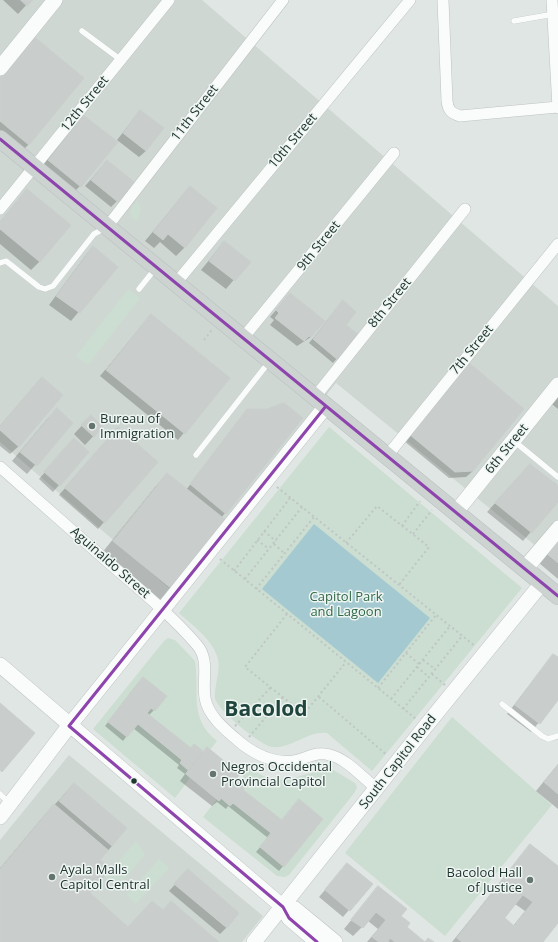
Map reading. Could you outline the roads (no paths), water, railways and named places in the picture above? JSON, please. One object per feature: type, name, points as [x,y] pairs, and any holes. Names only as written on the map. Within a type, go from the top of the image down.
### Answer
[{"type":"main road","points":[[0,139],[558,596]]},
{"type":"street","points":[[0,68],[55,0]]},
{"type":"street","name":"12th Street","points":[[0,209],[169,0]]},
{"type":"street","name":"11th Street","points":[[107,226],[283,0]]},
{"type":"street","name":"10th Street","points":[[176,283],[410,0]]},
{"type":"street","points":[[443,0],[448,109],[452,114],[460,116],[558,107],[555,14],[552,0]]},
{"type":"street","name":"9th Street","points":[[243,338],[394,153]]},
{"type":"street","name":"8th Street","points":[[320,401],[465,209]]},
{"type":"street","name":"7th Street","points":[[387,456],[558,244]]},
{"type":"street","name":"6th Street","points":[[456,512],[558,384]]},
{"type":"street","points":[[0,816],[5,799],[69,726],[267,479],[320,401]]},
{"type":"street","name":"Aguinaldo Street","points":[[0,467],[162,609],[198,646],[205,666],[205,697],[208,707],[213,716],[243,744],[266,758],[278,761],[290,761],[320,753],[331,755],[340,759],[376,788]]},
{"type":"street","points":[[531,574],[558,526]]},
{"type":"street","name":"South Capitol Road","points":[[254,942],[484,653],[531,574]]},
{"type":"street","points":[[0,665],[69,726],[283,907],[289,918],[316,942]]},
{"type":"street","points":[[283,907],[295,909],[335,942]]},
{"type":"lane","points":[[514,21],[555,14]]},
{"type":"lane","points":[[82,31],[121,60]]},
{"type":"lane","points":[[0,263],[6,261],[39,288],[45,289],[53,286],[94,234],[107,226]]},
{"type":"lane","points":[[139,289],[156,267]]},
{"type":"lane","points":[[196,455],[270,360]]},
{"type":"lane","points":[[514,441],[558,477]]},
{"type":"lane","points":[[531,574],[558,537]]},
{"type":"lane","points":[[502,704],[542,736],[548,739],[558,736]]},
{"type":"water","points":[[314,524],[430,618],[378,683],[262,589]]},
{"type":"place","name":"Bureau of Immigration","points":[[92,426]]},
{"type":"place","name":"Negros Occidental Provincial Capitol","points":[[213,774]]},
{"type":"place","name":"Ayala Malls Capitol Central","points":[[52,877]]},
{"type":"place","name":"Bacolod Hall of Justice","points":[[530,880]]},
{"type":"district","name":"Bacolod","points":[[266,710]]},
{"type":"park label","name":"Capitol Park and Lagoon","points":[[346,604]]}]
